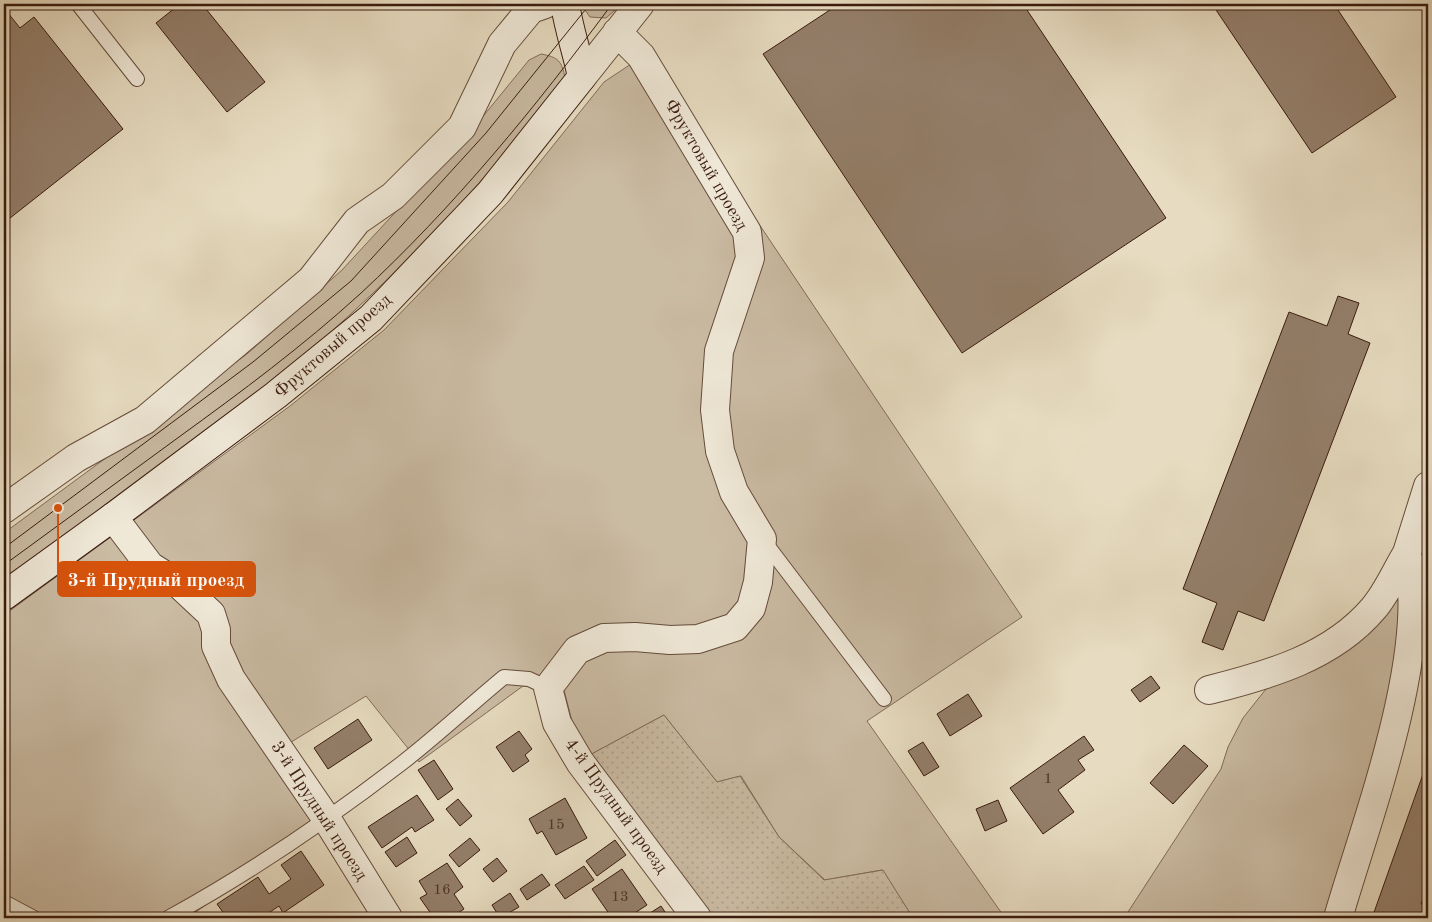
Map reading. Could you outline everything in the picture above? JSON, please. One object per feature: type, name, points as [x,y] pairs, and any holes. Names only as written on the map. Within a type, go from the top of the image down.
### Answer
[{"type":"street","points":[[4,509],[76,458],[145,420],[311,280],[357,221],[393,196],[462,127],[502,44],[531,9],[544,4]]},
{"type":"street","points":[[565,4],[569,32],[577,51],[582,77]]},
{"type":"street","name":"Фруктовый проезд","points":[[4,596],[276,395],[371,318],[490,192],[640,4]]},
{"type":"street","name":"Фруктовый проезд","points":[[617,32],[641,56],[747,232],[750,258],[719,351],[715,410],[720,451],[734,492],[762,539]]},
{"type":"street","points":[[1209,690],[1260,677],[1318,653],[1351,632],[1375,607],[1407,553],[1428,486]]},
{"type":"street","name":"3-й Прудный проезд","points":[[113,517],[150,566],[180,585],[211,614],[216,630],[216,646],[231,679],[326,818],[388,918]]},
{"type":"street","points":[[548,688],[577,650],[604,638],[635,637],[670,640],[698,638],[735,627],[751,608],[758,582],[762,539]]},
{"type":"street","points":[[1338,918],[1403,723],[1414,680],[1418,645],[1419,595],[1415,571],[1407,553]]},
{"type":"street","name":"4-й Прудный проезд","points":[[548,688],[557,723],[580,762],[697,918]]},
{"type":"lane","points":[[78,4],[138,79]]},
{"type":"lane","points":[[762,539],[884,699]]},
{"type":"lane","points":[[168,918],[222,888],[326,818],[402,762],[504,678],[529,679],[548,688]]},
{"type":"lane","points":[[4,902],[34,918]]},
{"type":"shaded area","points":[[581,4],[622,4],[606,18],[590,17]]},
{"type":"shaded area","points":[[652,50],[688,118],[1022,617],[867,721],[1005,918],[913,918],[882,870],[825,880],[779,837],[741,776],[717,782],[664,715],[586,757],[574,729],[564,690],[523,686],[419,762],[366,696],[288,744],[332,817],[187,918],[4,918],[4,615],[290,406],[384,330],[508,202],[604,82]]},
{"type":"shaded area","points":[[541,54],[555,58],[561,64],[565,78],[462,202],[387,279],[308,352],[203,436],[4,578],[4,533],[247,354],[342,270],[476,125],[529,60]]},
{"type":"shaded area","points":[[1404,589],[1413,646],[1329,918],[1121,918],[1128,912],[1221,769],[1228,747],[1243,718],[1266,689],[1300,668]]},
{"type":"shaded area","points":[[664,715],[717,782],[740,776],[779,837],[824,880],[883,870],[913,918],[705,918],[586,757]]},
{"type":"building","points":[[180,4],[202,4],[265,82],[227,112],[156,23]]},
{"type":"building","points":[[839,4],[1023,4],[1166,218],[962,353],[763,54]]},
{"type":"building","points":[[1212,4],[1334,4],[1396,97],[1312,153]]},
{"type":"building","points":[[4,8],[20,28],[34,17],[123,129],[5,222]]},
{"type":"building","points":[[1338,296],[1359,303],[1348,334],[1370,343],[1264,621],[1238,611],[1223,650],[1202,642],[1217,603],[1183,589],[1289,312],[1327,326]]},
{"type":"building","points":[[1151,676],[1160,688],[1140,702],[1131,690]]},
{"type":"building","points":[[968,694],[982,716],[950,736],[937,714]]},
{"type":"building","points":[[358,719],[372,740],[328,769],[314,748]]},
{"type":"building","points":[[519,731],[532,749],[525,755],[529,761],[513,772],[496,747]]},
{"type":"building","points":[[1084,736],[1094,750],[1078,760],[1085,770],[1058,790],[1074,812],[1043,834],[1010,788]]},
{"type":"building","points":[[923,742],[939,767],[924,776],[908,751]]},
{"type":"building","points":[[1184,745],[1208,766],[1173,804],[1150,783]]},
{"type":"building","points":[[434,760],[453,789],[438,800],[418,770]]},
{"type":"building","points":[[1428,760],[1428,885],[1421,904],[1428,906],[1428,918],[1372,918]]},
{"type":"building","points":[[417,795],[434,820],[415,832],[412,827],[382,848],[368,827]]},
{"type":"building","points":[[565,798],[587,838],[556,855],[542,831],[537,834],[529,819]]},
{"type":"building","points":[[458,799],[472,816],[460,826],[446,809]]},
{"type":"building","points":[[998,800],[1007,821],[985,831],[976,809]]},
{"type":"building","points":[[407,837],[417,853],[396,867],[385,852]]},
{"type":"building","points":[[470,838],[480,850],[459,867],[449,855]]},
{"type":"building","points":[[615,840],[626,855],[597,876],[586,861]]},
{"type":"building","points":[[301,851],[324,885],[283,913],[279,906],[261,918],[227,918],[217,904],[258,877],[269,894],[291,879],[281,865]]},
{"type":"building","points":[[497,858],[507,871],[493,882],[483,869]]},
{"type":"building","points":[[447,863],[463,887],[454,894],[464,909],[450,918],[434,918],[420,898],[427,894],[419,881]]},
{"type":"building","points":[[584,866],[594,880],[565,899],[555,885]]},
{"type":"building","points":[[622,869],[647,905],[627,918],[612,918],[592,889]]},
{"type":"building","points":[[542,874],[550,885],[527,900],[520,889]]},
{"type":"building","points":[[510,893],[519,907],[500,918],[492,905]]},
{"type":"building","points":[[661,906],[669,918],[649,918],[647,915]]},
{"type":"tram line","points":[[4,548],[253,362],[351,281],[486,133],[590,4]]},
{"type":"tram line","points":[[4,565],[248,386],[360,294],[395,261],[493,155],[554,81],[612,4]]},
{"type":"place","name":"3-й Прудный проезд","points":[[58,508]]}]
